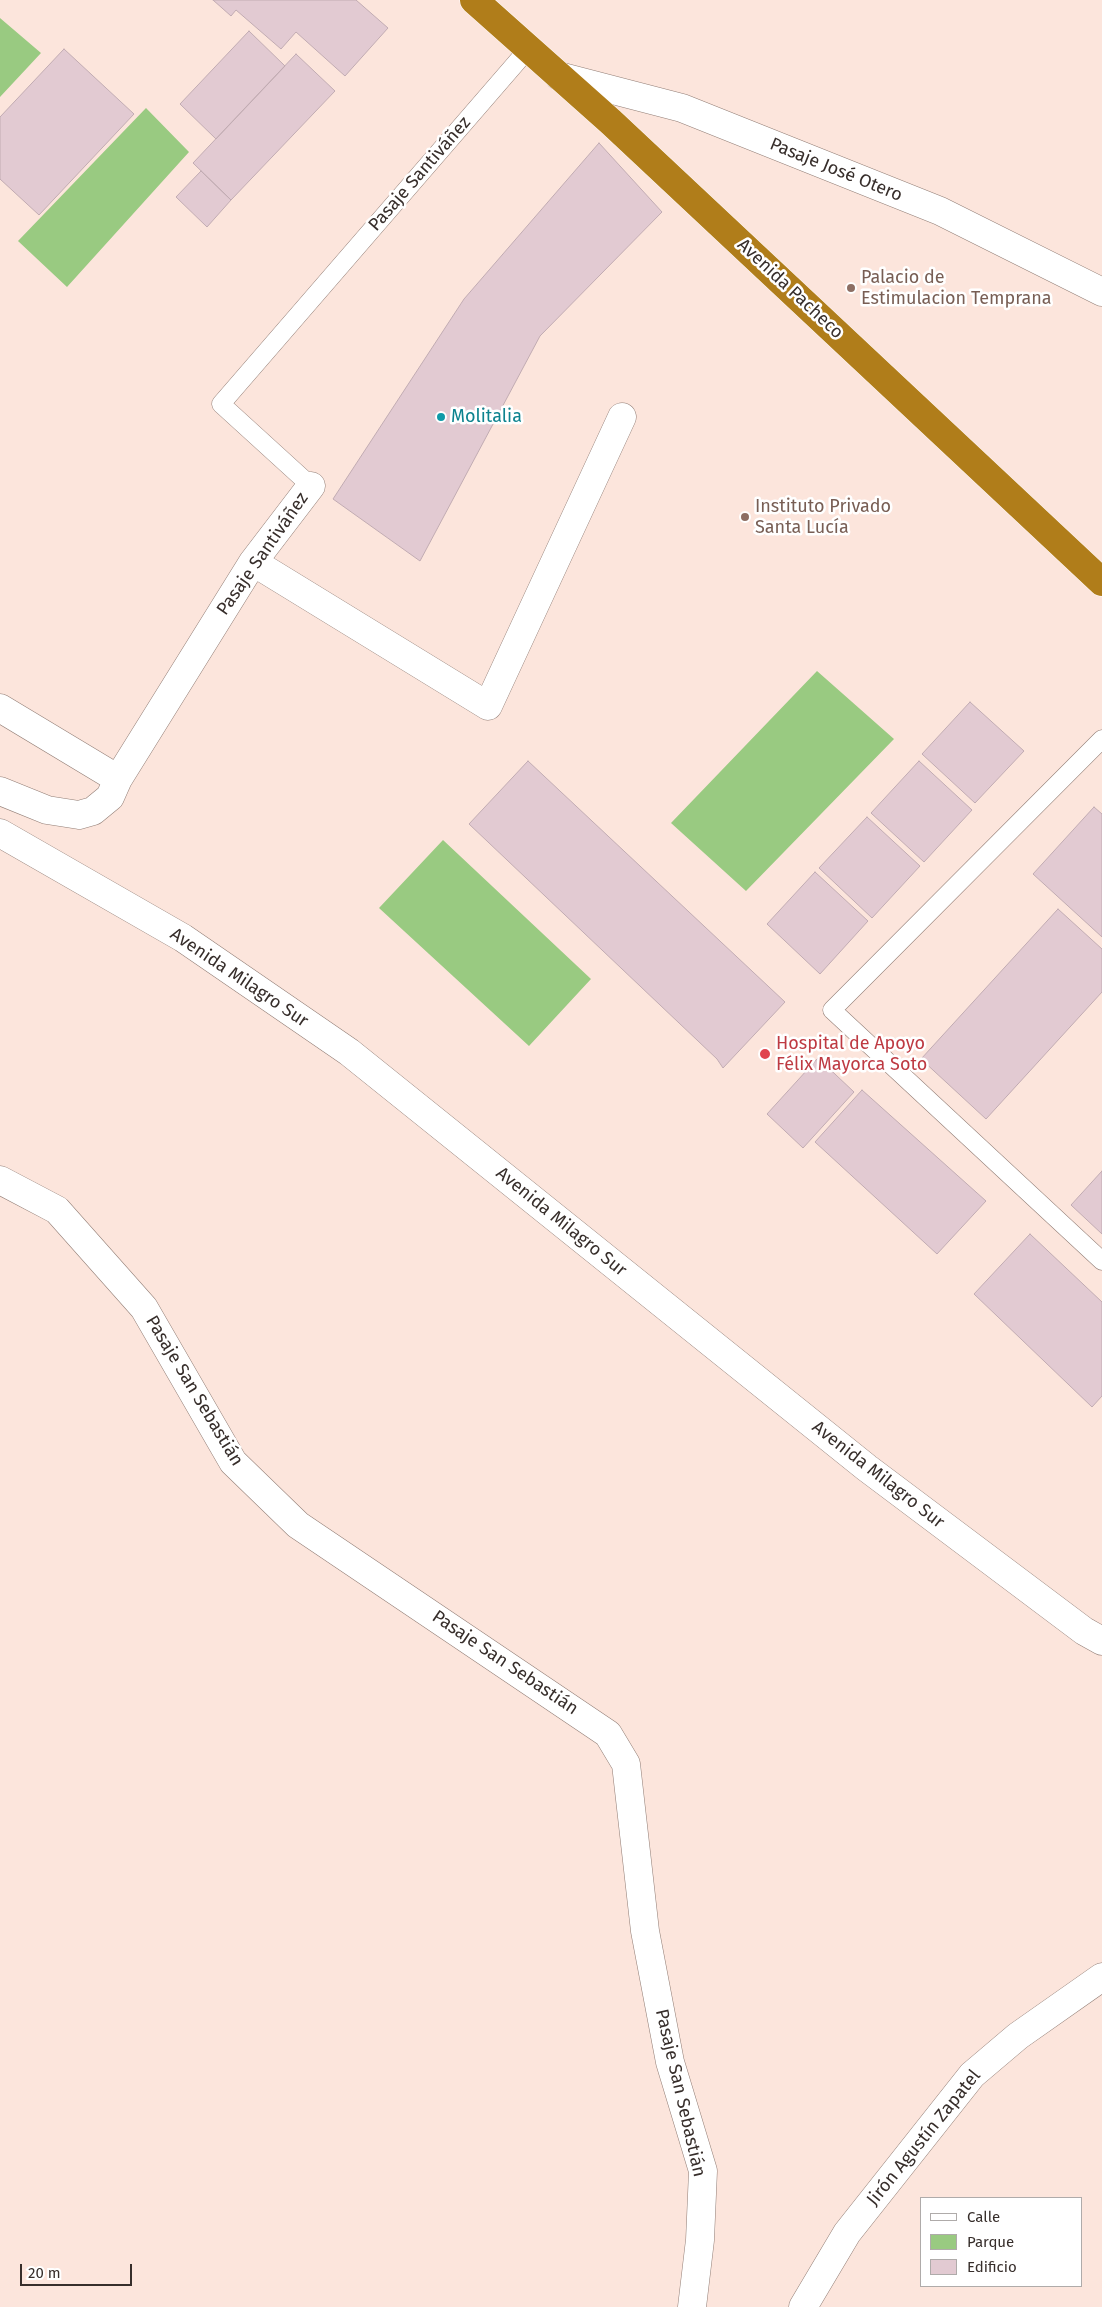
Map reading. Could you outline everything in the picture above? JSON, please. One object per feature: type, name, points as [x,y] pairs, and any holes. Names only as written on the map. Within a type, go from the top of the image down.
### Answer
[{"type":"highway","name":"Avenida Pacheco","points":[[474,0],[529,48],[1102,582]]},
{"type":"street","name":"Pasaje José Otero","points":[[559,76],[682,108],[940,211],[1102,292]]},
{"type":"street","points":[[253,562],[488,706],[622,417]]},
{"type":"street","name":"Pasaje Santiváñez","points":[[0,791],[47,810],[79,814],[93,811],[110,797],[118,779],[253,562],[311,486]]},
{"type":"street","points":[[0,708],[118,779]]},
{"type":"street","name":"Avenida Milagro Sur","points":[[0,833],[183,938],[349,1052],[867,1468],[1084,1631],[1102,1641]]},
{"type":"street","name":"Pasaje San Sebastián","points":[[0,1180],[57,1210],[144,1308],[233,1462],[298,1525],[608,1734],[626,1764],[645,1932],[670,2062],[703,2171],[700,2240],[692,2307]]},
{"type":"street","name":"Jirón Agustín Zapatel","points":[[803,2307],[847,2233],[972,2075],[1018,2036],[1102,1977]]},
{"type":"lane","name":"Pasaje Santiváñez","points":[[311,486],[221,404],[529,48]]},
{"type":"lane","points":[[1102,739],[832,1010],[1102,1261]]},
{"type":"green space","points":[[0,18],[41,53],[0,97]]},
{"type":"green space","points":[[146,108],[189,152],[67,287],[18,241]]},
{"type":"green space","points":[[817,671],[894,739],[746,891],[671,823]]},
{"type":"green space","points":[[443,840],[591,979],[529,1046],[379,908]]},
{"type":"building","points":[[213,0],[356,0],[388,28],[345,76],[296,32],[281,49],[236,10],[231,16]]},
{"type":"building","points":[[249,31],[285,66],[216,139],[180,104]]},
{"type":"building","points":[[64,49],[134,114],[39,215],[0,179],[0,117]]},
{"type":"building","points":[[296,54],[335,91],[231,200],[193,163]]},
{"type":"building","name":"Molitalia","points":[[599,143],[662,212],[540,336],[420,561],[333,499],[464,299]]},
{"type":"building","points":[[201,171],[231,200],[207,227],[176,197]]},
{"type":"building","points":[[970,702],[1024,751],[975,803],[922,754]]},
{"type":"building","points":[[528,761],[785,1002],[723,1068],[717,1059],[469,824]]},
{"type":"building","points":[[919,761],[972,810],[924,862],[871,813]]},
{"type":"building","points":[[1094,807],[1102,814],[1102,937],[1033,874]]},
{"type":"building","points":[[867,817],[920,866],[872,918],[819,868]]},
{"type":"building","points":[[815,872],[868,921],[820,974],[767,924]]},
{"type":"building","points":[[1058,909],[1102,949],[1102,992],[986,1119],[921,1059]]},
{"type":"building","points":[[818,1058],[854,1092],[803,1148],[767,1114]]},
{"type":"building","points":[[862,1090],[986,1201],[937,1254],[815,1142]]},
{"type":"building","points":[[1102,1171],[1102,1234],[1071,1205]]},
{"type":"building","points":[[1030,1234],[1102,1302],[1102,1396],[1092,1407],[974,1294]]},
{"type":"place","name":"Palacio de Estimulacion Temprana","points":[[851,288]]},
{"type":"place","name":"Molitalia","points":[[441,417]]},
{"type":"place","name":"Instituto Privado Santa Lucía","points":[[745,517]]},
{"type":"place","name":"Hospital de Apoyo Félix Mayorca Soto","points":[[765,1054]]}]
